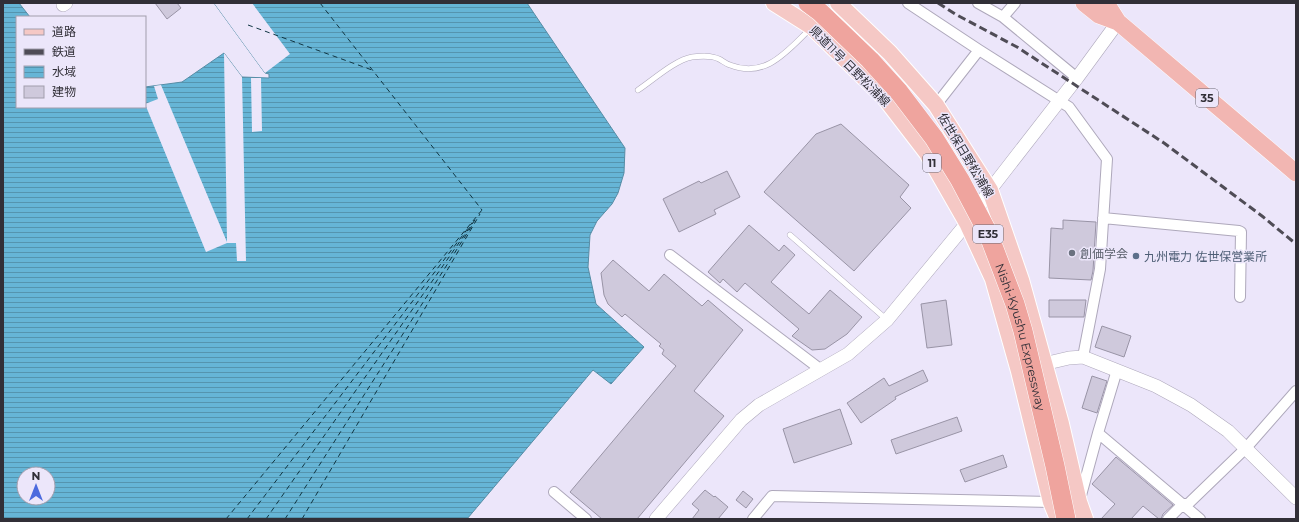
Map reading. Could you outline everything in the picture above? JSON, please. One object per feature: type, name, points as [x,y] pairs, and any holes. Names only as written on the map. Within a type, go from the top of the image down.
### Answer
[{"type":"highway","name":"Nishi-Kyushu Expressway","points":[[808,3],[820,12],[870,60],[900,92],[934,138],[960,180],[988,233],[1013,298],[1023,331],[1066,519]]},
{"type":"highway","name":"35","points":[[1084,3],[1099,15],[1118,22]]},
{"type":"highway","name":"35","points":[[1106,3],[1118,22],[1296,174]]},
{"type":"main road","name":"県道11号 日野松浦線","points":[[774,3],[812,27],[884,97],[927,153],[967,223],[993,280],[1019,371],[1051,502],[1058,519]]},
{"type":"main road","name":"佐世保日野松浦線","points":[[838,3],[890,53],[936,104],[990,190],[1022,280],[1044,364]]},
{"type":"main road","points":[[1044,364],[1061,424],[1079,502],[1085,519]]},
{"type":"street","points":[[908,3],[1069,107],[1107,159],[1100,269],[1083,357]]},
{"type":"street","points":[[978,3],[1003,17],[1078,78]]},
{"type":"street","points":[[1003,17],[1015,3]]},
{"type":"street","points":[[656,519],[741,420],[759,405],[848,354],[887,320],[967,223],[990,190],[1059,100],[1078,78],[1118,22]]},
{"type":"street","points":[[936,104],[979,50]]},
{"type":"street","points":[[1103,218],[1242,232],[1240,298]]},
{"type":"street","points":[[670,255],[820,369]]},
{"type":"street","points":[[1019,371],[1069,358],[1083,357],[1156,386],[1191,405],[1228,431],[1296,498]]},
{"type":"street","points":[[1079,502],[1117,370]]},
{"type":"street","points":[[1168,519],[1182,504],[1188,504],[1246,448],[1296,392]]},
{"type":"street","points":[[1098,433],[1200,519]]},
{"type":"street","points":[[554,492],[585,519]]},
{"type":"street","points":[[753,519],[772,496],[1051,502]]},
{"type":"lane","points":[[638,90],[677,62],[691,57],[706,56],[718,58],[728,64],[740,68],[758,68],[771,64],[812,27]]},
{"type":"lane","points":[[790,234],[887,320]]},
{"type":"water","points":[[3,3],[19,3],[29,16],[16,16],[16,108],[146,108],[146,87],[182,82],[224,53],[242,77],[269,78],[269,74],[265,73],[214,3],[527,3],[625,148],[624,173],[618,193],[612,204],[597,221],[590,235],[588,267],[596,304],[644,347],[611,384],[593,370],[467,519],[3,519]]},
{"type":"pier","points":[[214,3],[252,3],[290,54],[265,73]]},
{"type":"pier","points":[[224,53],[242,77],[246,261],[237,261],[236,243],[227,243],[206,252],[146,106],[146,104],[158,99],[154,86],[161,85],[227,242]]},
{"type":"pier","points":[[251,78],[261,78],[262,131],[252,132]]},
{"type":"building","points":[[155,3],[177,3],[181,8],[167,19]]},
{"type":"building","points":[[841,124],[909,185],[900,197],[911,208],[854,271],[764,192],[816,134]]},
{"type":"building","points":[[727,171],[740,197],[714,210],[716,214],[679,232],[663,199],[699,181],[701,183]]},
{"type":"building","name":"創価学会","points":[[1063,220],[1096,222],[1093,271],[1091,280],[1049,278],[1051,228],[1063,229]]},
{"type":"building","points":[[749,225],[779,251],[784,245],[795,255],[771,282],[809,314],[830,290],[862,317],[847,334],[825,349],[812,350],[792,336],[799,329],[745,283],[737,292],[723,279],[720,283],[708,272]]},
{"type":"building","points":[[613,260],[649,291],[664,274],[702,306],[708,300],[743,330],[694,391],[724,416],[637,519],[602,519],[570,492],[676,366],[662,354],[664,350],[659,346],[661,344],[625,314],[622,317],[608,304],[604,295],[601,273]]},
{"type":"building","points":[[946,300],[952,345],[927,348],[921,304]]},
{"type":"building","points":[[1049,300],[1086,300],[1084,317],[1049,317]]},
{"type":"building","points":[[1102,326],[1131,336],[1124,357],[1095,347]]},
{"type":"building","points":[[923,370],[928,381],[895,397],[896,399],[861,423],[847,403],[884,378],[889,386]]},
{"type":"building","points":[[1092,376],[1107,381],[1097,413],[1082,408]]},
{"type":"building","points":[[840,409],[852,444],[794,463],[783,429]]},
{"type":"building","points":[[957,417],[962,431],[896,454],[891,440]]},
{"type":"building","points":[[1003,455],[1007,467],[965,482],[960,470]]},
{"type":"building","points":[[1116,457],[1173,505],[1163,514],[1161,519],[1143,506],[1131,519],[1101,519],[1115,504],[1092,484]]},
{"type":"building","points":[[705,490],[728,507],[718,519],[692,519],[699,510],[692,504]]},
{"type":"building","points":[[743,491],[753,499],[746,508],[736,500]]},
{"type":"ferry route","points":[[320,3],[482,210]]},
{"type":"ferry route","points":[[248,25],[372,70]]},
{"type":"ferry route","points":[[226,519],[482,210]]},
{"type":"ferry route","points":[[302,519],[480,214]]},
{"type":"ferry route","points":[[266,519],[477,217]]},
{"type":"ferry route","points":[[247,519],[472,223]]},
{"type":"ferry route","points":[[285,519],[473,224]]},
{"type":"railway","points":[[938,3],[955,14],[1017,47],[1164,143],[1262,216],[1296,244]]},
{"type":"place","name":"創価学会","points":[[1072,253]]},
{"type":"place","name":"九州電力 佐世保営業所","points":[[1136,256]]}]
